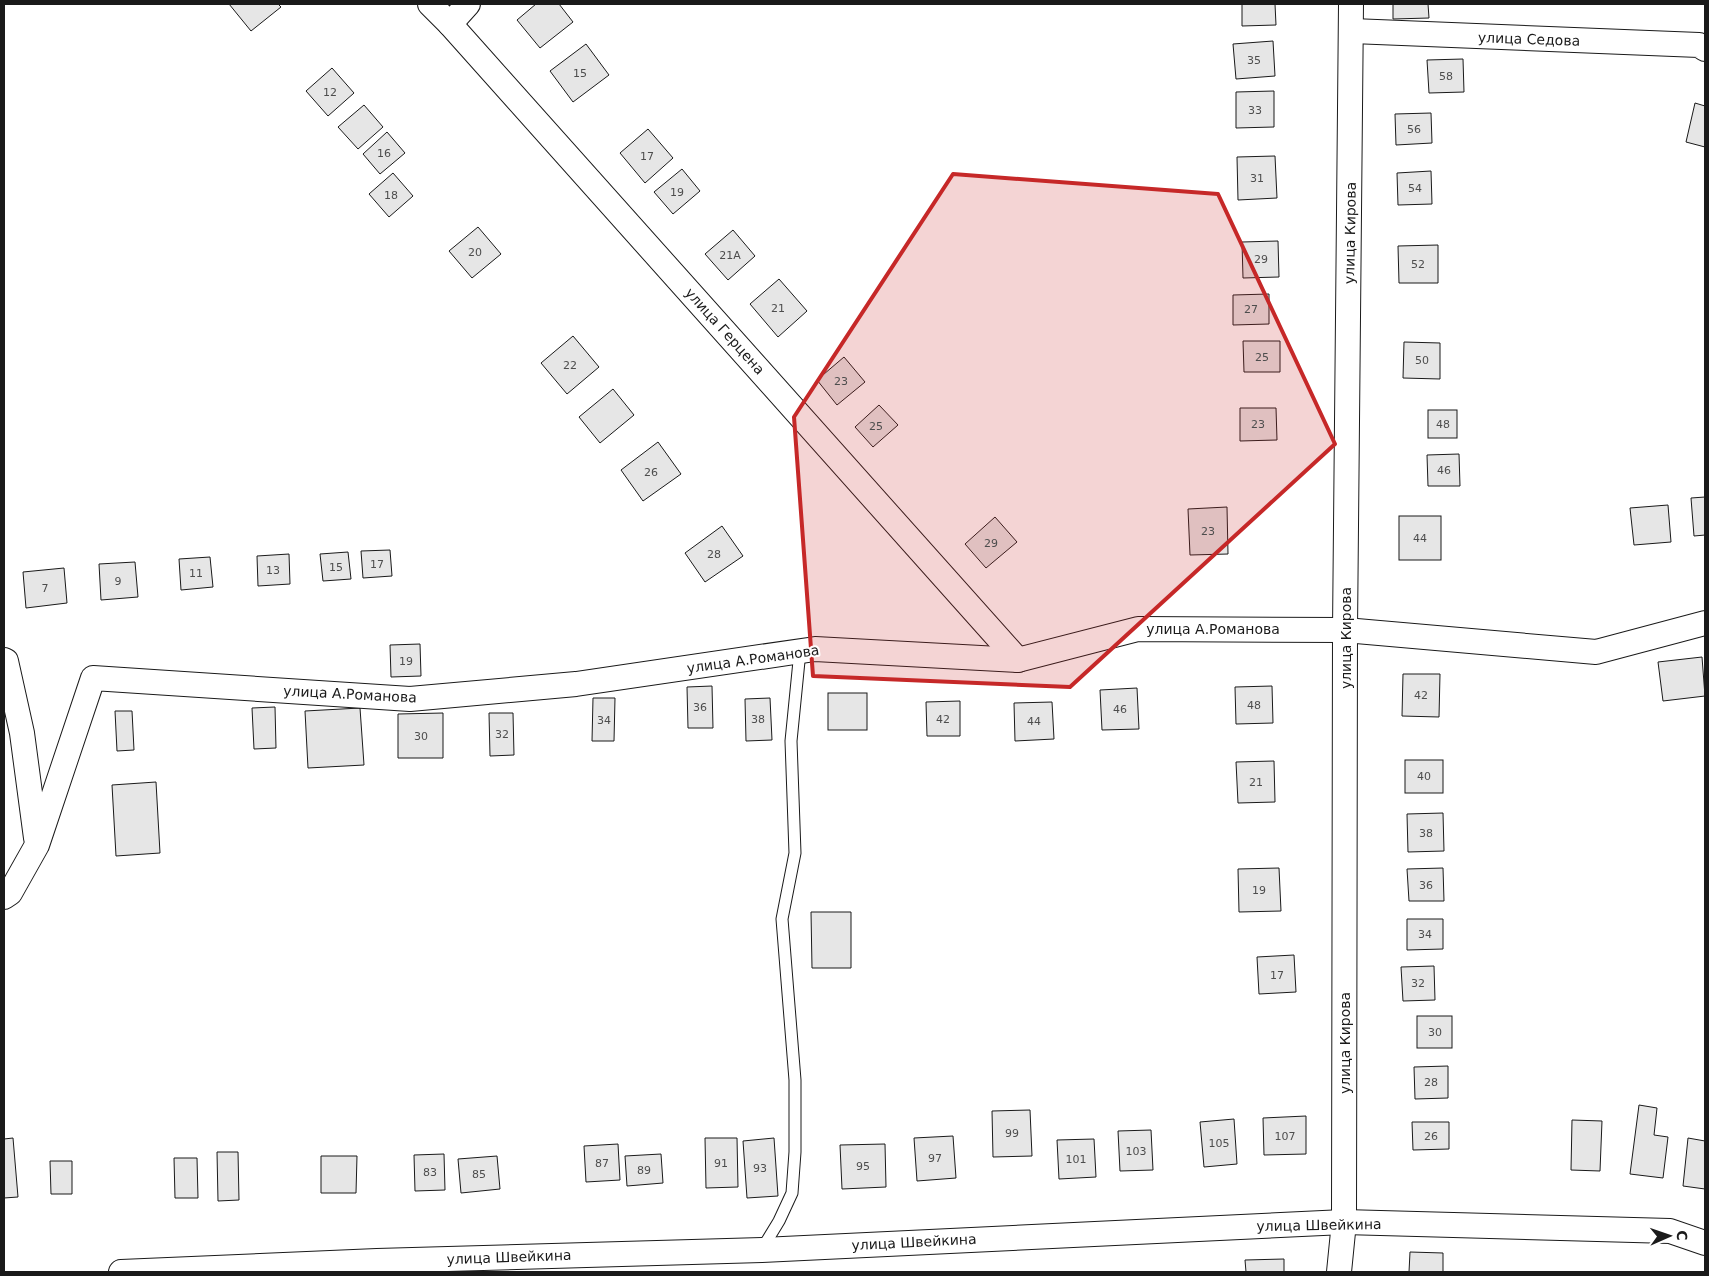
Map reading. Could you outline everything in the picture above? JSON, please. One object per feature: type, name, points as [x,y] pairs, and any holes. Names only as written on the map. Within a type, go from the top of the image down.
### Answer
[{"type":"street","name":"улица Герцена","points":[[430,4],[450,24],[1018,660]]},
{"type":"street","points":[[450,24],[468,4]]},
{"type":"street","name":"улица Кирова","points":[[1339,1272],[1344,1222],[1345,630],[1351,4]]},
{"type":"street","name":"улица Седова","points":[[1352,32],[1699,45],[1705,49]]},
{"type":"street","name":"улица А.Романова","points":[[4,897],[10,893],[37,845],[93,678],[410,699],[576,684],[815,649],[1018,660],[1138,629],[1345,630],[1596,652],[1705,623]]},
{"type":"street","points":[[4,660],[6,661],[22,733],[37,845]]},
{"type":"street","name":"улица Швейкина","points":[[120,1272],[377,1266],[762,1250],[1344,1222],[1670,1231],[1705,1243]]},
{"type":"lane","points":[[762,1250],[779,1221],[792,1193],[796,1080],[782,919],[795,853],[792,742],[800,651]]},
{"type":"highlighted area","points":[[953,174],[1218,194],[1335,444],[1070,687],[813,676],[794,417]]},
{"type":"building","points":[[229,4],[278,4],[281,7],[251,31]]},
{"type":"building","points":[[536,4],[559,4],[573,22],[540,48],[517,20]]},
{"type":"building","points":[[1242,4],[1275,4],[1276,25],[1242,26]]},
{"type":"building","points":[[1393,4],[1428,4],[1429,18],[1393,19]]},
{"type":"building","points":[[1273,41],[1275,76],[1236,79],[1233,44]]},
{"type":"building","points":[[586,44],[609,75],[573,102],[550,71]]},
{"type":"building","points":[[1463,59],[1464,92],[1429,93],[1427,60]]},
{"type":"building","points":[[332,68],[354,93],[328,116],[306,91]]},
{"type":"building","points":[[1274,91],[1274,127],[1236,128],[1236,92]]},
{"type":"building","points":[[1695,103],[1705,106],[1705,147],[1686,142]]},
{"type":"building","points":[[364,105],[383,127],[358,149],[338,127]]},
{"type":"building","points":[[1431,113],[1432,143],[1396,145],[1395,114]]},
{"type":"building","points":[[648,129],[673,158],[645,183],[620,153]]},
{"type":"building","points":[[387,132],[405,153],[380,174],[363,154]]},
{"type":"building","points":[[1275,156],[1277,198],[1238,200],[1237,157]]},
{"type":"building","points":[[682,169],[700,191],[673,214],[654,192]]},
{"type":"building","points":[[1431,171],[1432,204],[1398,205],[1397,173]]},
{"type":"building","points":[[393,173],[413,196],[389,217],[369,194]]},
{"type":"building","points":[[478,227],[501,254],[472,278],[449,251]]},
{"type":"building","points":[[733,230],[755,256],[728,280],[705,254]]},
{"type":"building","points":[[1278,241],[1279,277],[1243,278],[1242,242]]},
{"type":"building","points":[[1438,245],[1438,283],[1399,283],[1398,246]]},
{"type":"building","points":[[779,279],[807,311],[778,337],[750,304]]},
{"type":"building","points":[[1269,294],[1269,324],[1233,325],[1233,295]]},
{"type":"building","points":[[573,336],[599,367],[567,394],[541,363]]},
{"type":"building","points":[[1243,341],[1280,341],[1280,372],[1244,372]]},
{"type":"building","points":[[1404,342],[1440,343],[1440,379],[1403,378]]},
{"type":"building","points":[[844,357],[865,382],[837,405],[817,380]]},
{"type":"building","points":[[613,389],[634,415],[600,443],[579,417]]},
{"type":"building","points":[[879,405],[898,425],[873,447],[855,427]]},
{"type":"building","points":[[1240,408],[1276,408],[1277,440],[1240,441]]},
{"type":"building","points":[[1428,410],[1457,410],[1457,438],[1428,438]]},
{"type":"building","points":[[658,442],[681,474],[643,501],[621,470]]},
{"type":"building","points":[[1459,454],[1460,486],[1428,486],[1427,455]]},
{"type":"building","points":[[1705,497],[1705,535],[1694,536],[1691,498]]},
{"type":"building","points":[[1668,505],[1671,542],[1634,545],[1630,508]]},
{"type":"building","points":[[1227,507],[1228,554],[1190,555],[1188,509]]},
{"type":"building","points":[[1399,516],[1441,516],[1441,560],[1399,560]]},
{"type":"building","points":[[995,517],[1017,542],[986,568],[965,544]]},
{"type":"building","points":[[722,526],[743,556],[705,582],[685,553]]},
{"type":"building","points":[[390,550],[392,576],[363,578],[361,551]]},
{"type":"building","points":[[348,552],[351,579],[323,581],[320,554]]},
{"type":"building","points":[[289,554],[290,584],[258,586],[257,556]]},
{"type":"building","points":[[210,557],[213,587],[181,590],[179,559]]},
{"type":"building","points":[[135,562],[138,597],[101,600],[99,564]]},
{"type":"building","points":[[64,568],[67,603],[26,608],[23,572]]},
{"type":"building","points":[[420,644],[421,676],[391,677],[390,645]]},
{"type":"building","points":[[1702,657],[1705,696],[1663,701],[1658,662]]},
{"type":"building","points":[[1403,674],[1440,674],[1439,717],[1402,716]]},
{"type":"building","points":[[712,686],[713,728],[688,728],[687,687]]},
{"type":"building","points":[[1272,686],[1273,723],[1236,724],[1235,687]]},
{"type":"building","points":[[1137,688],[1139,729],[1102,730],[1100,690]]},
{"type":"building","points":[[828,693],[867,693],[867,730],[828,730]]},
{"type":"building","points":[[593,698],[615,698],[614,741],[592,741]]},
{"type":"building","points":[[770,698],[772,740],[746,741],[745,699]]},
{"type":"building","points":[[960,701],[960,736],[927,736],[926,702]]},
{"type":"building","points":[[1052,702],[1054,739],[1015,741],[1014,703]]},
{"type":"building","points":[[275,707],[276,748],[254,749],[252,708]]},
{"type":"building","points":[[360,708],[364,765],[308,768],[305,711]]},
{"type":"building","points":[[115,711],[132,711],[134,750],[117,751]]},
{"type":"building","points":[[443,713],[443,758],[398,758],[398,714]]},
{"type":"building","points":[[489,713],[513,713],[514,755],[490,756]]},
{"type":"building","points":[[1405,760],[1443,760],[1443,793],[1405,793]]},
{"type":"building","points":[[1274,761],[1275,802],[1238,803],[1236,762]]},
{"type":"building","points":[[156,782],[160,853],[116,856],[112,785]]},
{"type":"building","points":[[1443,813],[1444,851],[1408,852],[1407,814]]},
{"type":"building","points":[[1279,868],[1281,911],[1239,912],[1238,869]]},
{"type":"building","points":[[1443,868],[1444,901],[1409,901],[1407,869]]},
{"type":"building","points":[[811,912],[851,912],[851,968],[812,968]]},
{"type":"building","points":[[1407,919],[1443,919],[1443,949],[1407,950]]},
{"type":"building","points":[[1294,955],[1296,992],[1259,994],[1257,957]]},
{"type":"building","points":[[1434,966],[1435,1000],[1403,1001],[1401,967]]},
{"type":"building","points":[[1417,1016],[1452,1016],[1452,1048],[1417,1048]]},
{"type":"building","points":[[1448,1066],[1448,1098],[1415,1099],[1414,1067]]},
{"type":"building","points":[[1639,1105],[1657,1108],[1654,1135],[1668,1137],[1663,1178],[1630,1174]]},
{"type":"building","points":[[1030,1110],[1032,1156],[993,1157],[992,1111]]},
{"type":"building","points":[[1306,1116],[1306,1154],[1264,1155],[1263,1118]]},
{"type":"building","points":[[1234,1119],[1237,1164],[1204,1167],[1200,1122]]},
{"type":"building","points":[[1572,1120],[1602,1121],[1600,1171],[1571,1170]]},
{"type":"building","points":[[1412,1122],[1449,1122],[1449,1149],[1413,1150]]},
{"type":"building","points":[[1151,1130],[1153,1170],[1120,1171],[1118,1131]]},
{"type":"building","points":[[953,1136],[956,1178],[917,1181],[914,1138]]},
{"type":"building","points":[[13,1138],[18,1197],[4,1198],[4,1139]]},
{"type":"building","points":[[705,1138],[737,1138],[738,1187],[706,1188]]},
{"type":"building","points":[[774,1138],[778,1196],[747,1198],[743,1141]]},
{"type":"building","points":[[1688,1138],[1705,1141],[1705,1189],[1683,1186]]},
{"type":"building","points":[[1094,1139],[1096,1177],[1059,1179],[1057,1140]]},
{"type":"building","points":[[618,1144],[620,1180],[586,1182],[584,1146]]},
{"type":"building","points":[[885,1144],[886,1187],[842,1189],[840,1145]]},
{"type":"building","points":[[217,1152],[238,1152],[239,1200],[218,1201]]},
{"type":"building","points":[[444,1154],[445,1190],[415,1191],[414,1155]]},
{"type":"building","points":[[661,1154],[663,1183],[627,1186],[625,1156]]},
{"type":"building","points":[[321,1156],[357,1156],[356,1193],[321,1193]]},
{"type":"building","points":[[497,1156],[500,1189],[461,1193],[458,1159]]},
{"type":"building","points":[[174,1158],[197,1158],[198,1198],[175,1198]]},
{"type":"building","points":[[50,1161],[72,1161],[72,1194],[51,1194]]},
{"type":"building","points":[[1410,1252],[1443,1253],[1443,1272],[1409,1272]]},
{"type":"building","points":[[1284,1259],[1284,1272],[1246,1272],[1245,1260]]}]
